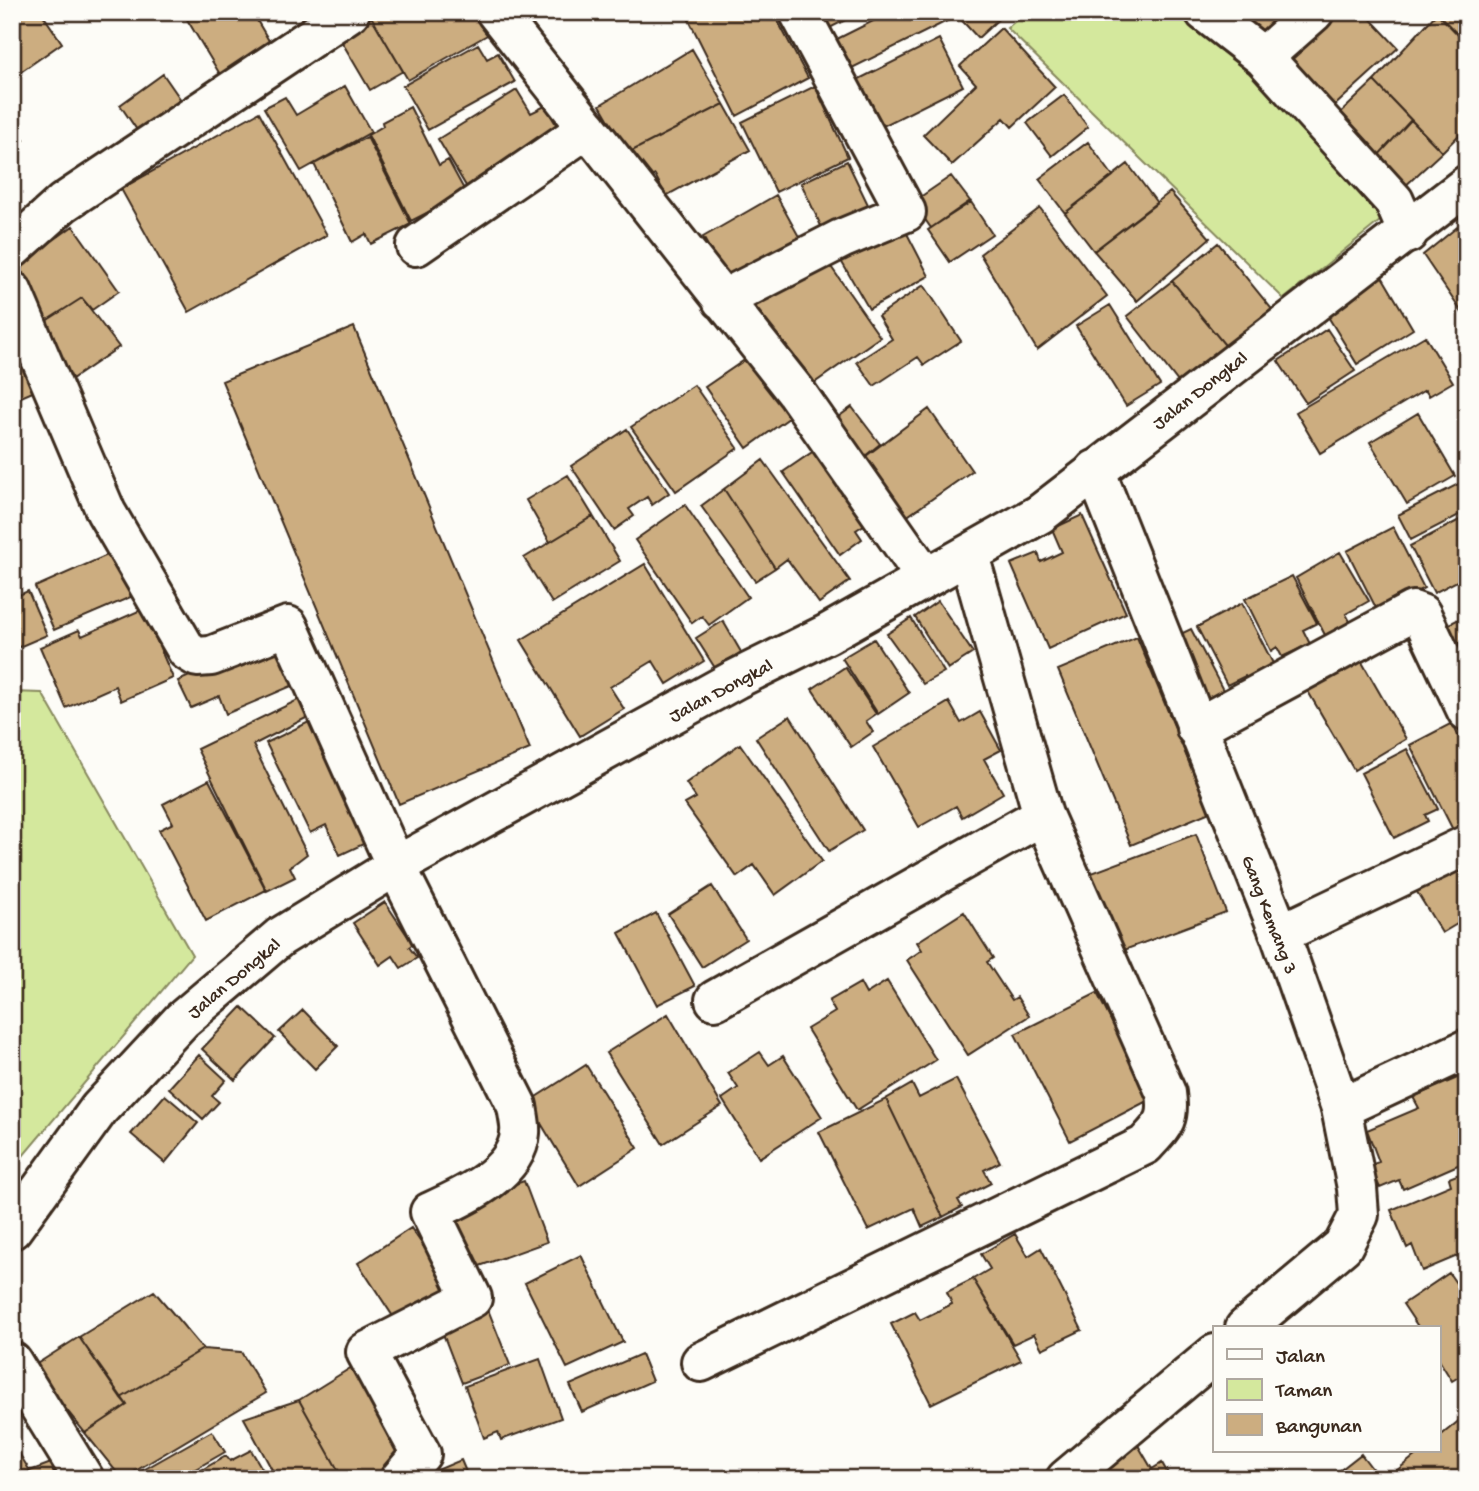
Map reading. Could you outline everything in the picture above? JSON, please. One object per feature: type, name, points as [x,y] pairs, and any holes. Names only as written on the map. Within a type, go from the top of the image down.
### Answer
[{"type":"street","points":[[12,249],[63,204],[350,12]]},
{"type":"street","points":[[496,12],[796,392],[926,578]]},
{"type":"street","points":[[722,300],[841,239],[906,212],[799,12]]},
{"type":"street","points":[[1205,12],[1263,57],[1394,201],[1408,233]]},
{"type":"street","points":[[1263,57],[1314,12]]},
{"type":"street","points":[[416,246],[588,128]]},
{"type":"street","name":"Jalan Dongkal","points":[[12,1229],[99,1109],[182,1020],[280,937],[396,866],[970,555],[1040,514],[1467,185]]},
{"type":"street","points":[[12,291],[106,512],[179,640],[197,657],[211,656],[288,626],[396,866],[517,1106],[521,1135],[495,1175],[472,1193],[429,1212],[472,1298],[366,1352],[421,1454],[400,1479]]},
{"type":"street","name":"Gang Kemang 3","points":[[1095,470],[1280,934],[1341,1108],[1359,1214],[1343,1246],[1247,1326]]},
{"type":"street","points":[[701,1362],[1145,1145],[1164,1125],[1169,1113],[1166,1093],[1043,815],[970,555]]},
{"type":"street","points":[[1196,728],[1413,611],[1421,614],[1467,711]]},
{"type":"street","points":[[715,1000],[1043,815]]},
{"type":"street","points":[[1280,934],[1467,845]]},
{"type":"street","points":[[1341,1108],[1467,1049]]},
{"type":"street","points":[[1066,1479],[1213,1356]]},
{"type":"street","points":[[12,1362],[84,1479]]},
{"type":"green space","points":[[1026,12],[1179,12],[1248,67],[1391,212],[1284,299],[1007,28]]},
{"type":"green space","points":[[12,692],[42,693],[192,955],[12,1169]]},
{"type":"building","points":[[12,12],[41,12],[62,43],[12,78]]},
{"type":"building","points":[[192,12],[252,12],[278,56],[227,86],[185,16]]},
{"type":"building","points":[[475,12],[489,34],[408,80],[369,13]]},
{"type":"building","points":[[685,12],[753,12],[756,18],[773,12],[808,78],[737,116]]},
{"type":"building","points":[[813,12],[861,12],[822,32]]},
{"type":"building","points":[[891,12],[945,12],[949,20],[838,75],[823,46]]},
{"type":"building","points":[[954,12],[1006,12],[978,38]]},
{"type":"building","points":[[1246,12],[1301,12],[1272,41],[1243,15]]},
{"type":"building","points":[[1320,12],[1364,12],[1398,48],[1332,108],[1279,50]]},
{"type":"building","points":[[1467,12],[1467,44],[1437,13]]},
{"type":"building","points":[[369,13],[403,71],[370,90],[336,32]]},
{"type":"building","points":[[1437,13],[1467,44],[1467,127],[1442,152],[1374,81]]},
{"type":"building","points":[[1001,28],[1055,87],[1012,127],[1004,118],[952,165],[923,135],[976,84],[960,66]]},
{"type":"building","points":[[939,39],[963,86],[871,132],[847,85]]},
{"type":"building","points":[[478,44],[487,59],[498,53],[515,82],[428,130],[403,86]]},
{"type":"building","points":[[692,49],[724,104],[628,153],[600,105]]},
{"type":"building","points":[[163,74],[181,100],[137,130],[120,105]]},
{"type":"building","points":[[1374,81],[1411,120],[1375,159],[1335,118]]},
{"type":"building","points":[[345,86],[371,132],[301,171],[264,108],[285,97],[296,115]]},
{"type":"building","points":[[815,86],[848,157],[776,192],[742,122]]},
{"type":"building","points":[[517,90],[531,113],[545,106],[562,134],[469,191],[438,139]]},
{"type":"building","points":[[1064,95],[1088,127],[1052,156],[1027,123]]},
{"type":"building","points":[[724,104],[750,150],[666,196],[655,175],[643,181],[628,153]]},
{"type":"building","points":[[410,107],[439,165],[448,160],[466,193],[411,221],[368,135],[383,126],[382,122]]},
{"type":"building","points":[[259,112],[327,235],[189,312],[121,189]]},
{"type":"building","points":[[12,120],[24,140],[12,148]]},
{"type":"building","points":[[1411,120],[1442,152],[1403,188],[1375,159]]},
{"type":"building","points":[[367,137],[411,224],[371,244],[366,234],[352,242],[314,164]]},
{"type":"building","points":[[1088,142],[1113,176],[1065,213],[1039,179]]},
{"type":"building","points":[[847,161],[874,217],[827,239],[801,183]]},
{"type":"building","points":[[1128,164],[1157,203],[1094,251],[1065,213]]},
{"type":"building","points":[[951,176],[970,201],[931,228],[913,202]]},
{"type":"building","points":[[1170,192],[1210,238],[1137,301],[1094,251]]},
{"type":"building","points":[[776,195],[802,242],[729,283],[703,237]]},
{"type":"building","points":[[971,202],[992,234],[950,262],[928,230]]},
{"type":"building","points":[[1040,208],[1107,296],[1037,350],[980,254]]},
{"type":"building","points":[[1467,219],[1467,320],[1423,255]]},
{"type":"building","points":[[900,220],[929,276],[869,309],[837,254]]},
{"type":"building","points":[[73,226],[119,291],[92,310],[82,298],[38,326],[12,270]]},
{"type":"building","points":[[1218,243],[1275,313],[1229,350],[1172,281]]},
{"type":"building","points":[[827,261],[880,337],[807,388],[750,307],[758,290]]},
{"type":"building","points":[[1380,273],[1413,329],[1357,364],[1327,315]]},
{"type":"building","points":[[1172,281],[1229,350],[1182,387],[1127,316]]},
{"type":"building","points":[[924,285],[961,341],[924,365],[918,357],[874,386],[857,362],[892,339],[878,316]]},
{"type":"building","points":[[82,298],[119,347],[72,379],[38,326]]},
{"type":"building","points":[[1110,305],[1160,385],[1126,406],[1076,326]]},
{"type":"building","points":[[354,327],[530,749],[399,804],[222,381]]},
{"type":"building","points":[[1327,329],[1355,371],[1306,403],[1278,361]]},
{"type":"building","points":[[1425,336],[1453,382],[1429,396],[1425,390],[1320,453],[1296,412]]},
{"type":"building","points":[[12,342],[35,391],[12,401]]},
{"type":"building","points":[[752,355],[793,415],[747,448],[705,387]]},
{"type":"building","points":[[694,385],[738,448],[676,491],[631,427]]},
{"type":"building","points":[[852,407],[880,444],[854,465],[827,425]]},
{"type":"building","points":[[929,409],[972,471],[896,524],[854,465]]},
{"type":"building","points":[[1418,413],[1455,476],[1407,504],[1370,442]]},
{"type":"building","points":[[627,429],[669,493],[652,505],[647,497],[629,509],[634,516],[614,530],[571,466]]},
{"type":"building","points":[[824,444],[875,518],[856,530],[862,539],[840,555],[783,472]]},
{"type":"building","points":[[763,460],[850,581],[819,603],[787,559],[775,568],[724,489]]},
{"type":"building","points":[[568,475],[593,516],[550,542],[526,500]]},
{"type":"building","points":[[1464,481],[1467,487],[1467,511],[1411,540],[1398,515]]},
{"type":"building","points":[[724,489],[775,568],[755,581],[701,506]]},
{"type":"building","points":[[685,505],[748,597],[709,625],[702,616],[692,623],[635,540]]},
{"type":"building","points":[[1082,515],[1126,613],[1048,649],[1011,564],[1038,553],[1041,562],[1062,552],[1052,529]]},
{"type":"building","points":[[593,516],[620,561],[552,603],[524,558]]},
{"type":"building","points":[[1467,516],[1467,576],[1434,593],[1410,546]]},
{"type":"building","points":[[1393,527],[1424,588],[1378,612],[1347,551]]},
{"type":"building","points":[[121,549],[140,593],[54,630],[35,587]]},
{"type":"building","points":[[1340,552],[1369,601],[1346,614],[1351,623],[1326,637],[1296,578]]},
{"type":"building","points":[[645,564],[704,661],[667,684],[653,661],[610,687],[624,709],[580,736],[521,640]]},
{"type":"building","points":[[1292,576],[1317,623],[1303,630],[1310,644],[1282,657],[1277,647],[1271,651],[1245,599]]},
{"type":"building","points":[[28,591],[47,635],[12,650],[12,598]]},
{"type":"building","points":[[938,601],[973,653],[948,669],[915,617]]},
{"type":"building","points":[[1242,603],[1280,677],[1253,692],[1245,676],[1227,685],[1197,627]]},
{"type":"building","points":[[143,609],[173,678],[121,701],[115,686],[66,708],[40,647],[79,630],[82,636]]},
{"type":"building","points":[[1467,615],[1467,668],[1441,628]]},
{"type":"building","points":[[911,618],[944,672],[923,684],[887,634]]},
{"type":"building","points":[[723,621],[741,652],[715,668],[696,638]]},
{"type":"building","points":[[1191,629],[1224,692],[1201,704],[1168,640]]},
{"type":"building","points":[[281,637],[301,682],[226,714],[219,696],[191,708],[178,681]]},
{"type":"building","points":[[1137,637],[1210,812],[1131,845],[1058,670]]},
{"type":"building","points":[[874,639],[909,693],[878,714],[842,658]]},
{"type":"building","points":[[1359,657],[1406,739],[1354,770],[1306,688]]},
{"type":"building","points":[[845,667],[876,714],[866,721],[873,732],[851,747],[812,689]]},
{"type":"building","points":[[306,696],[314,714],[253,745],[307,854],[290,867],[295,877],[267,891],[197,749]]},
{"type":"building","points":[[949,702],[961,723],[980,712],[1001,750],[984,759],[1003,793],[962,817],[956,806],[919,827],[873,747]]},
{"type":"building","points":[[790,716],[863,830],[829,851],[756,738]]},
{"type":"building","points":[[315,719],[374,839],[340,855],[326,825],[310,833],[266,743]]},
{"type":"building","points":[[1452,723],[1467,753],[1467,826],[1454,832],[1410,745]]},
{"type":"building","points":[[740,744],[822,861],[775,895],[754,865],[737,877],[685,804],[696,798],[686,783]]},
{"type":"building","points":[[1407,749],[1438,809],[1425,815],[1428,821],[1394,838],[1361,773]]},
{"type":"building","points":[[209,780],[266,890],[206,921],[159,830],[173,823],[163,804]]},
{"type":"building","points":[[1196,834],[1226,912],[1119,952],[1089,874]]},
{"type":"building","points":[[1463,864],[1467,869],[1467,918],[1442,933],[1417,892]]},
{"type":"building","points":[[712,886],[746,939],[702,967],[668,914]]},
{"type":"building","points":[[385,902],[413,944],[409,947],[417,958],[401,968],[393,956],[380,965],[353,923]]},
{"type":"building","points":[[964,912],[993,958],[987,962],[1012,1000],[1017,997],[1029,1016],[968,1055],[907,960],[922,950],[917,942]]},
{"type":"building","points":[[656,913],[695,986],[657,1005],[619,933]]},
{"type":"building","points":[[887,981],[936,1060],[857,1110],[807,1029],[835,1012],[829,1001],[860,983],[866,994]]},
{"type":"building","points":[[1097,993],[1151,1099],[1070,1141],[1015,1034]]},
{"type":"building","points":[[242,1007],[275,1038],[235,1080],[202,1049]]},
{"type":"building","points":[[303,1010],[338,1046],[315,1069],[279,1032]]},
{"type":"building","points":[[668,1014],[722,1106],[663,1144],[606,1053]]},
{"type":"building","points":[[760,1052],[769,1065],[783,1056],[822,1117],[759,1158],[722,1099],[738,1088],[728,1073]]},
{"type":"building","points":[[199,1055],[226,1080],[212,1096],[219,1102],[203,1119],[169,1088]]},
{"type":"building","points":[[586,1065],[638,1148],[579,1186],[528,1102]]},
{"type":"building","points":[[1462,1076],[1467,1088],[1467,1161],[1403,1189],[1399,1180],[1380,1188],[1370,1165],[1379,1162],[1367,1130],[1419,1108],[1413,1097]]},
{"type":"building","points":[[956,1079],[1000,1162],[984,1170],[991,1183],[958,1200],[962,1207],[943,1217],[886,1099],[912,1084],[919,1098]]},
{"type":"building","points":[[165,1095],[198,1123],[165,1163],[131,1134]]},
{"type":"building","points":[[886,1099],[943,1217],[922,1227],[914,1208],[868,1230],[819,1132]]},
{"type":"building","points":[[1467,1171],[1467,1252],[1422,1271],[1412,1245],[1407,1248],[1391,1210],[1451,1185],[1449,1178]]},
{"type":"building","points":[[524,1181],[547,1242],[474,1268],[451,1207]]},
{"type":"building","points":[[411,1228],[452,1288],[400,1327],[358,1263]]},
{"type":"building","points":[[1015,1234],[1028,1256],[1041,1248],[1082,1330],[1042,1349],[1034,1334],[1013,1344],[973,1279],[990,1269],[981,1254]]},
{"type":"building","points":[[581,1255],[623,1342],[567,1368],[525,1283]]},
{"type":"building","points":[[1449,1273],[1467,1299],[1467,1372],[1452,1381],[1440,1362],[1440,1326],[1418,1326],[1403,1304]]},
{"type":"building","points":[[973,1279],[1021,1360],[931,1404],[891,1324],[915,1312],[920,1320],[952,1304],[947,1292]]},
{"type":"building","points":[[154,1291],[203,1349],[121,1398],[79,1337]]},
{"type":"building","points":[[487,1307],[510,1365],[462,1383],[440,1326]]},
{"type":"building","points":[[79,1337],[127,1405],[85,1433],[32,1367]]},
{"type":"building","points":[[203,1349],[241,1352],[266,1393],[122,1479],[85,1433],[127,1405],[121,1398]]},
{"type":"building","points":[[641,1354],[652,1381],[582,1412],[570,1385]]},
{"type":"building","points":[[540,1359],[561,1418],[501,1440],[498,1432],[484,1438],[465,1386]]},
{"type":"building","points":[[352,1367],[419,1452],[376,1479],[343,1479],[299,1400]]},
{"type":"building","points":[[299,1400],[343,1479],[277,1479],[244,1418]]},
{"type":"building","points":[[1467,1414],[1467,1479],[1386,1479],[1420,1452],[1440,1452],[1440,1436]]},
{"type":"building","points":[[212,1431],[225,1452],[178,1479],[142,1479],[138,1473]]},
{"type":"building","points":[[1135,1440],[1152,1469],[1162,1463],[1171,1479],[1106,1479],[1096,1462]]},
{"type":"building","points":[[17,1450],[30,1471],[12,1479],[12,1453]]},
{"type":"building","points":[[251,1450],[267,1477],[186,1479],[226,1456],[230,1461]]},
{"type":"building","points":[[1361,1454],[1380,1479],[1329,1479]]},
{"type":"building","points":[[461,1460],[469,1479],[416,1479]]},
{"type":"building","points":[[51,1463],[56,1479],[13,1479],[30,1471]]}]
